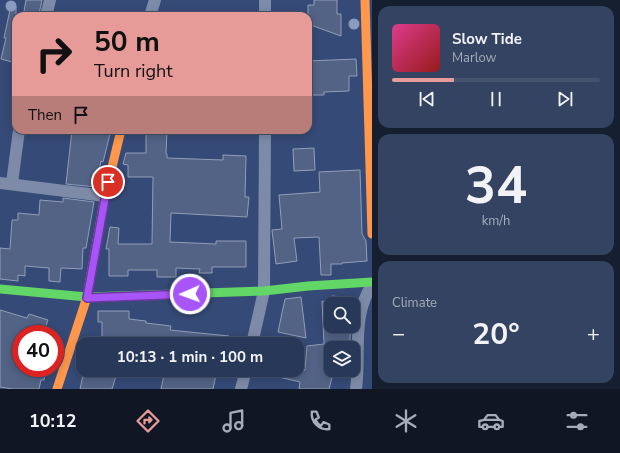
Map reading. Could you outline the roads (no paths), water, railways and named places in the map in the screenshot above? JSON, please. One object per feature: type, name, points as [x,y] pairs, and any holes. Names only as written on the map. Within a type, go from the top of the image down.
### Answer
[{"type":"street","points":[[47,12],[50,0]]},
{"type":"street","points":[[151,12],[155,0]]},
{"type":"street","points":[[265,0],[265,12]]},
{"type":"street","points":[[365,0],[372,234]]},
{"type":"street","points":[[18,134],[6,183],[105,196]]},
{"type":"street","points":[[57,389],[87,298],[105,196],[120,134]]},
{"type":"street","points":[[254,337],[264,292],[265,134]]},
{"type":"street","points":[[0,289],[87,298],[264,292],[308,286],[372,283]]},
{"type":"street","points":[[356,389],[359,319],[365,295],[372,283]]},
{"type":"street","points":[[241,389],[244,377]]}]
